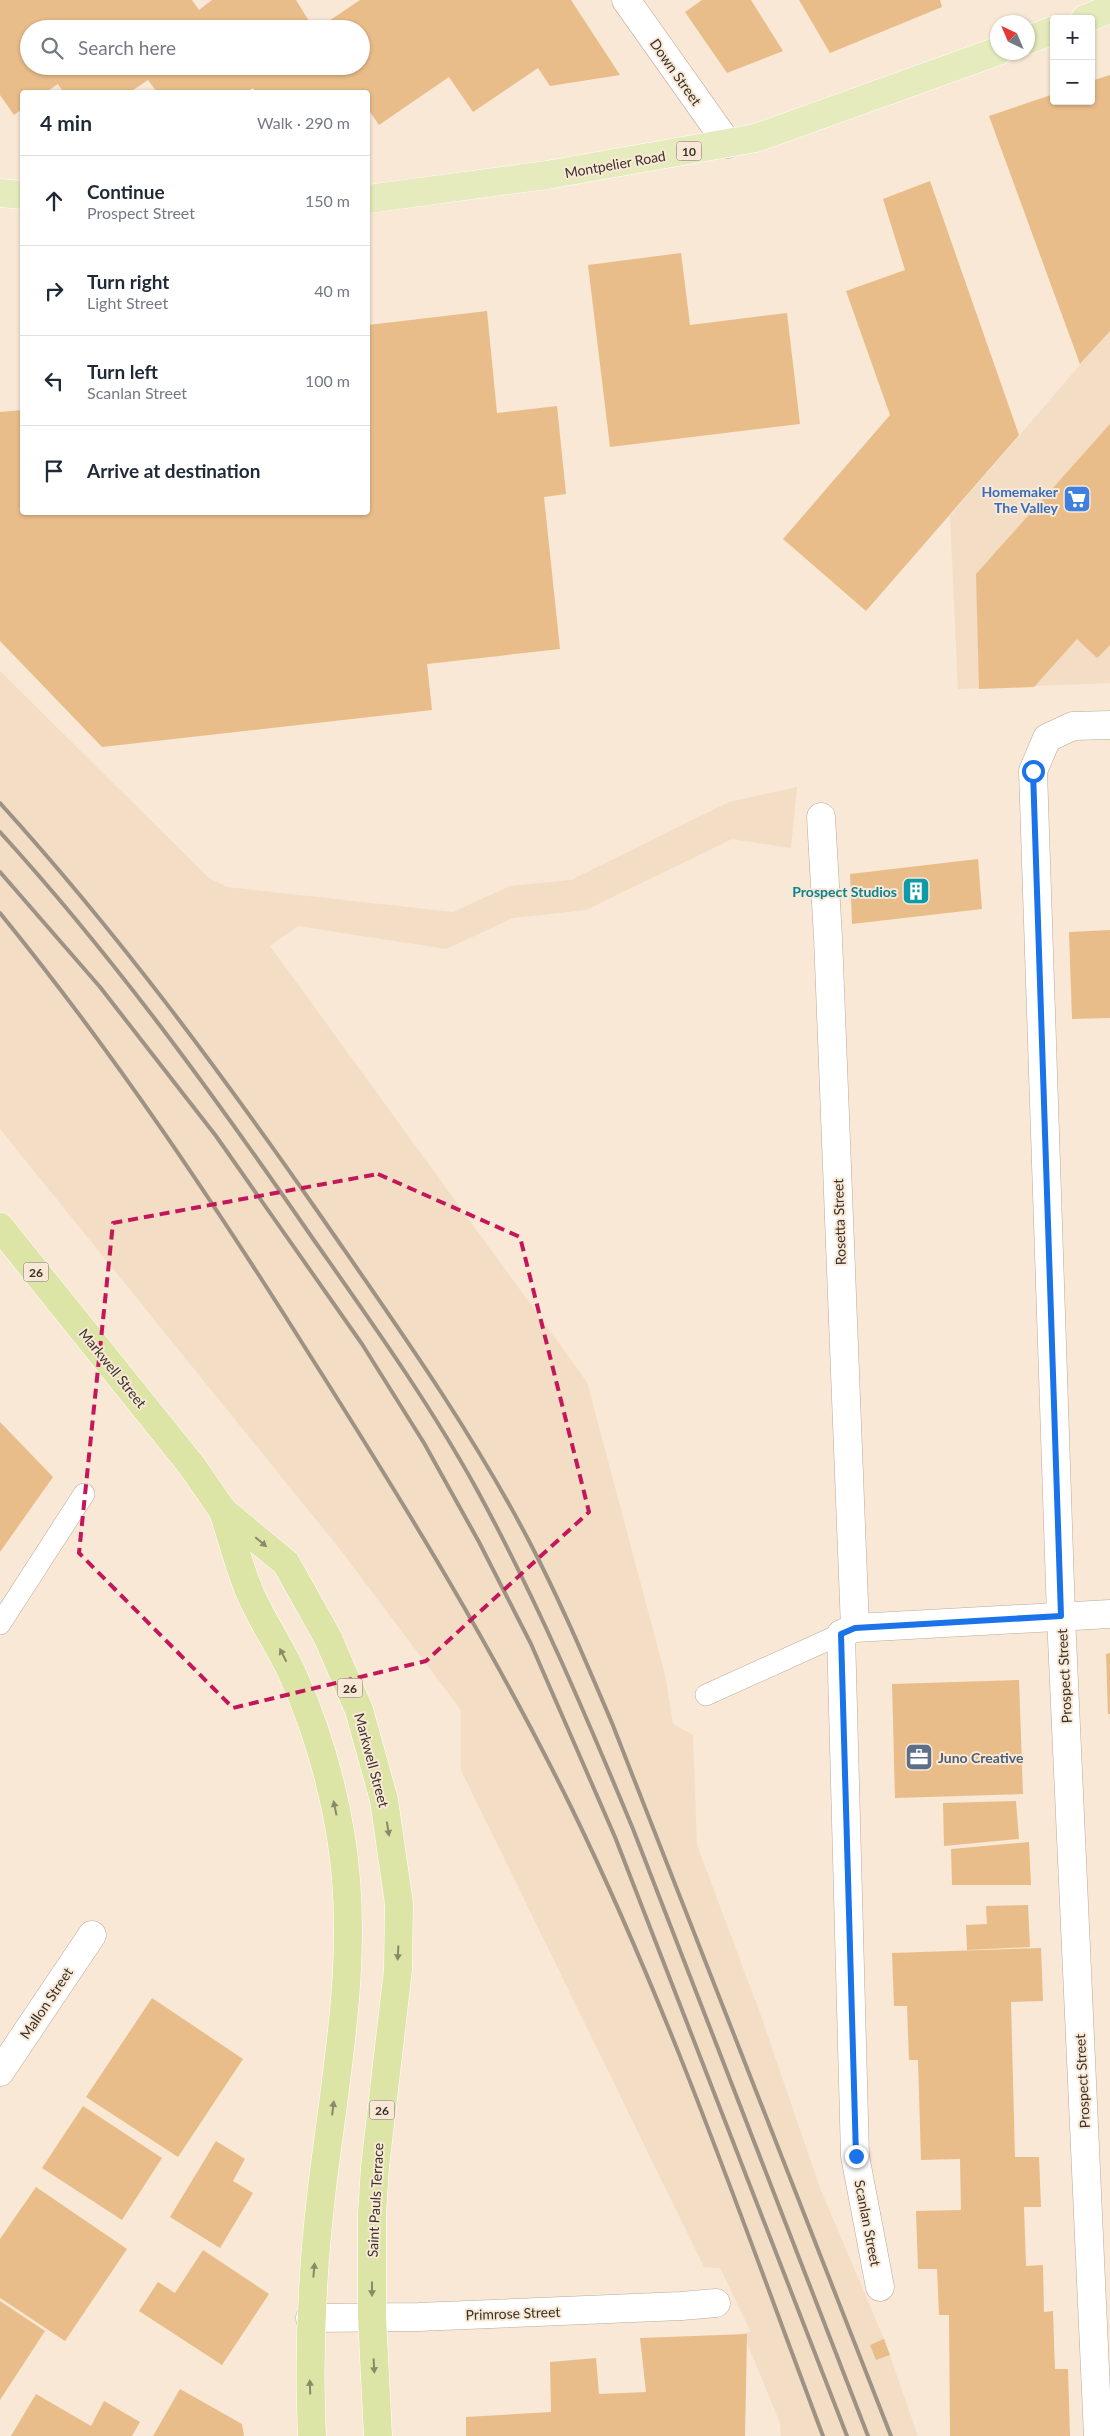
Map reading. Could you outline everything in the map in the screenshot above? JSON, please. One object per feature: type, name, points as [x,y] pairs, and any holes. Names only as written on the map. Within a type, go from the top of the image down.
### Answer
[{"type":"highway","name":"Markwell Street","points":[[0,1227],[192,1466],[223,1511],[286,1563],[309,1601],[344,1673],[359,1710],[384,1800],[399,1904]]},
{"type":"highway","name":"Markwell Street","points":[[223,1511],[248,1590],[292,1674],[321,1752],[341,1837],[348,1908],[346,1998],[321,2198],[310,2318]]},
{"type":"highway","name":"Saint Pauls Terrace","points":[[378,2436],[372,2317],[374,2185],[396,1990],[399,1904]]},
{"type":"highway","name":"26","points":[[310,2318],[312,2436]]},
{"type":"main road","points":[[1094,15],[1110,9]]},
{"type":"main road","points":[[1035,37],[1050,32]]},
{"type":"main road","name":"Montpelier Road","points":[[370,199],[547,175],[728,144],[785,129],[990,54]]},
{"type":"main road","points":[[0,193],[20,195]]},
{"type":"street","name":"Down Street","points":[[626,0],[728,144]]},
{"type":"street","name":"Prospect Street","points":[[1098,2436],[1061,1616],[1033,771],[1047,738],[1073,726],[1110,725]]},
{"type":"street","name":"Rosetta Street","points":[[822,817],[828,938],[848,1631]]},
{"type":"street","points":[[848,1631],[1110,1614]]},
{"type":"street","name":"Scanlan Street","points":[[848,1631],[856,2156],[880,2287]]},
{"type":"street","name":"Mallon Street","points":[[0,2072],[8,2042],[92,1935]]},
{"type":"street","name":"Primrose Street","points":[[310,2318],[671,2307],[716,2303]]},
{"type":"lane","points":[[0,1624],[84,1494]]},
{"type":"lane","points":[[706,1695],[848,1631]]},
{"type":"highlighted area","points":[[378,1174],[520,1237],[589,1512],[426,1661],[233,1708],[79,1553],[113,1223]]},
{"type":"shaded area","points":[[1110,330],[1110,683],[958,689],[950,516]]},
{"type":"shaded area","points":[[0,671],[209,878],[227,887],[453,912],[510,886],[571,880],[729,802],[797,787],[791,848],[732,839],[586,910],[513,918],[446,949],[298,926],[270,946],[587,1382],[665,1675],[673,1724],[693,1735],[697,1845],[761,2016],[820,2188],[884,2339],[918,2436],[781,2436],[780,2423],[743,2333],[751,2332],[720,2268],[704,2267],[461,1770],[461,1710],[339,1548],[0,1129]]},
{"type":"building","points":[[0,0],[192,0],[199,10],[212,0],[296,0],[308,20],[20,20],[20,75],[370,75],[370,20],[330,20],[360,0],[571,0],[620,75],[550,86],[538,68],[473,112],[449,77],[379,125],[370,112],[370,90],[254,90],[253,88],[250,90],[156,90],[148,80],[133,90],[62,90],[58,84],[49,90],[20,90],[20,110],[14,115],[0,95]]},
{"type":"building","points":[[702,0],[751,0],[783,51],[727,73],[685,12]]},
{"type":"building","points":[[799,0],[940,0],[942,7],[830,53]]},
{"type":"building","points":[[1110,75],[1110,331],[1080,364],[989,116],[1050,95],[1050,105],[1095,105],[1095,80]]},
{"type":"building","points":[[930,181],[1019,435],[866,611],[783,539],[890,415],[846,291],[905,270],[883,199]]},
{"type":"building","points":[[681,253],[690,325],[787,313],[800,424],[610,447],[588,265]]},
{"type":"building","points":[[487,311],[497,413],[557,406],[566,494],[544,497],[560,649],[427,664],[432,710],[102,747],[0,641],[0,412],[20,410],[20,515],[370,515],[370,325]]},
{"type":"building","name":"Homemaker The Valley","points":[[1110,424],[1110,645],[1097,658],[1077,639],[1034,687],[979,689],[976,574]]},
{"type":"building","name":"Prospect Studios","points":[[978,859],[982,909],[852,924],[850,874]]},
{"type":"building","points":[[1110,930],[1110,1018],[1072,1019],[1069,932]]},
{"type":"building","points":[[0,1422],[53,1477],[0,1552]]},
{"type":"building","points":[[1110,1653],[1110,1714],[1108,1714],[1106,1654]]},
{"type":"building","points":[[1019,1680],[1023,1794],[895,1798],[892,1684]]},
{"type":"building","points":[[1016,1801],[1019,1839],[944,1846],[943,1803]]},
{"type":"building","points":[[1029,1842],[1031,1885],[952,1885],[951,1849]]},
{"type":"building","points":[[1028,1905],[1030,1947],[967,1950],[966,1925],[987,1924],[986,1906]]},
{"type":"building","points":[[1041,1948],[1043,2001],[1011,2002],[1015,2157],[1039,2157],[1041,2207],[1024,2207],[1026,2266],[1043,2265],[1044,2312],[1053,2311],[1055,2369],[1068,2369],[1070,2436],[950,2436],[949,2315],[939,2315],[937,2269],[918,2269],[916,2211],[961,2210],[960,2159],[921,2160],[918,2060],[909,2060],[907,2006],[894,2006],[892,1953]]},
{"type":"building","points":[[152,1998],[243,2059],[178,2157],[86,2097]]},
{"type":"building","points":[[83,2106],[162,2158],[122,2220],[42,2168]]},
{"type":"building","points":[[216,2141],[245,2159],[233,2181],[253,2193],[220,2248],[170,2217]]},
{"type":"building","points":[[36,2187],[127,2249],[65,2341],[0,2298],[0,2239]]},
{"type":"building","points":[[203,2250],[269,2294],[222,2365],[139,2311],[158,2282],[175,2293]]},
{"type":"building","points":[[0,2301],[45,2331],[0,2400]]},
{"type":"building","points":[[747,2334],[745,2436],[466,2436],[466,2417],[551,2412],[550,2362],[596,2358],[599,2394],[646,2392],[640,2338]]},
{"type":"building","points":[[884,2339],[890,2355],[876,2360],[870,2345]]},
{"type":"building","points":[[180,2389],[242,2424],[244,2436],[153,2436]]},
{"type":"building","points":[[36,2394],[91,2426],[104,2401],[140,2422],[132,2436],[11,2436]]},
{"type":"railway","points":[[0,803],[85,901],[126,952],[243,1106],[374,1292],[429,1374],[506,1498],[551,1586],[612,1723],[891,2436]]},
{"type":"railway","points":[[0,832],[42,879],[123,977],[199,1078],[396,1358],[476,1488],[539,1614],[578,1699],[633,1829],[868,2436]]},
{"type":"railway","points":[[0,872],[100,987],[216,1136],[362,1344],[424,1443],[479,1542],[531,1644],[615,1837],[847,2436]]},
{"type":"railway","points":[[0,913],[123,1075],[238,1242],[415,1524],[513,1694],[573,1811],[609,1887],[642,1964],[705,2120],[823,2436]]},
{"type":"place","name":"Homemaker The Valley","points":[[1077,499]]},
{"type":"place","name":"Prospect Studios","points":[[916,891]]},
{"type":"place","name":"Juno Creative","points":[[919,1757]]},
{"type":"route","points":[[856,2156],[841,1634],[855,1628],[1061,1616],[1033,771]]}]
